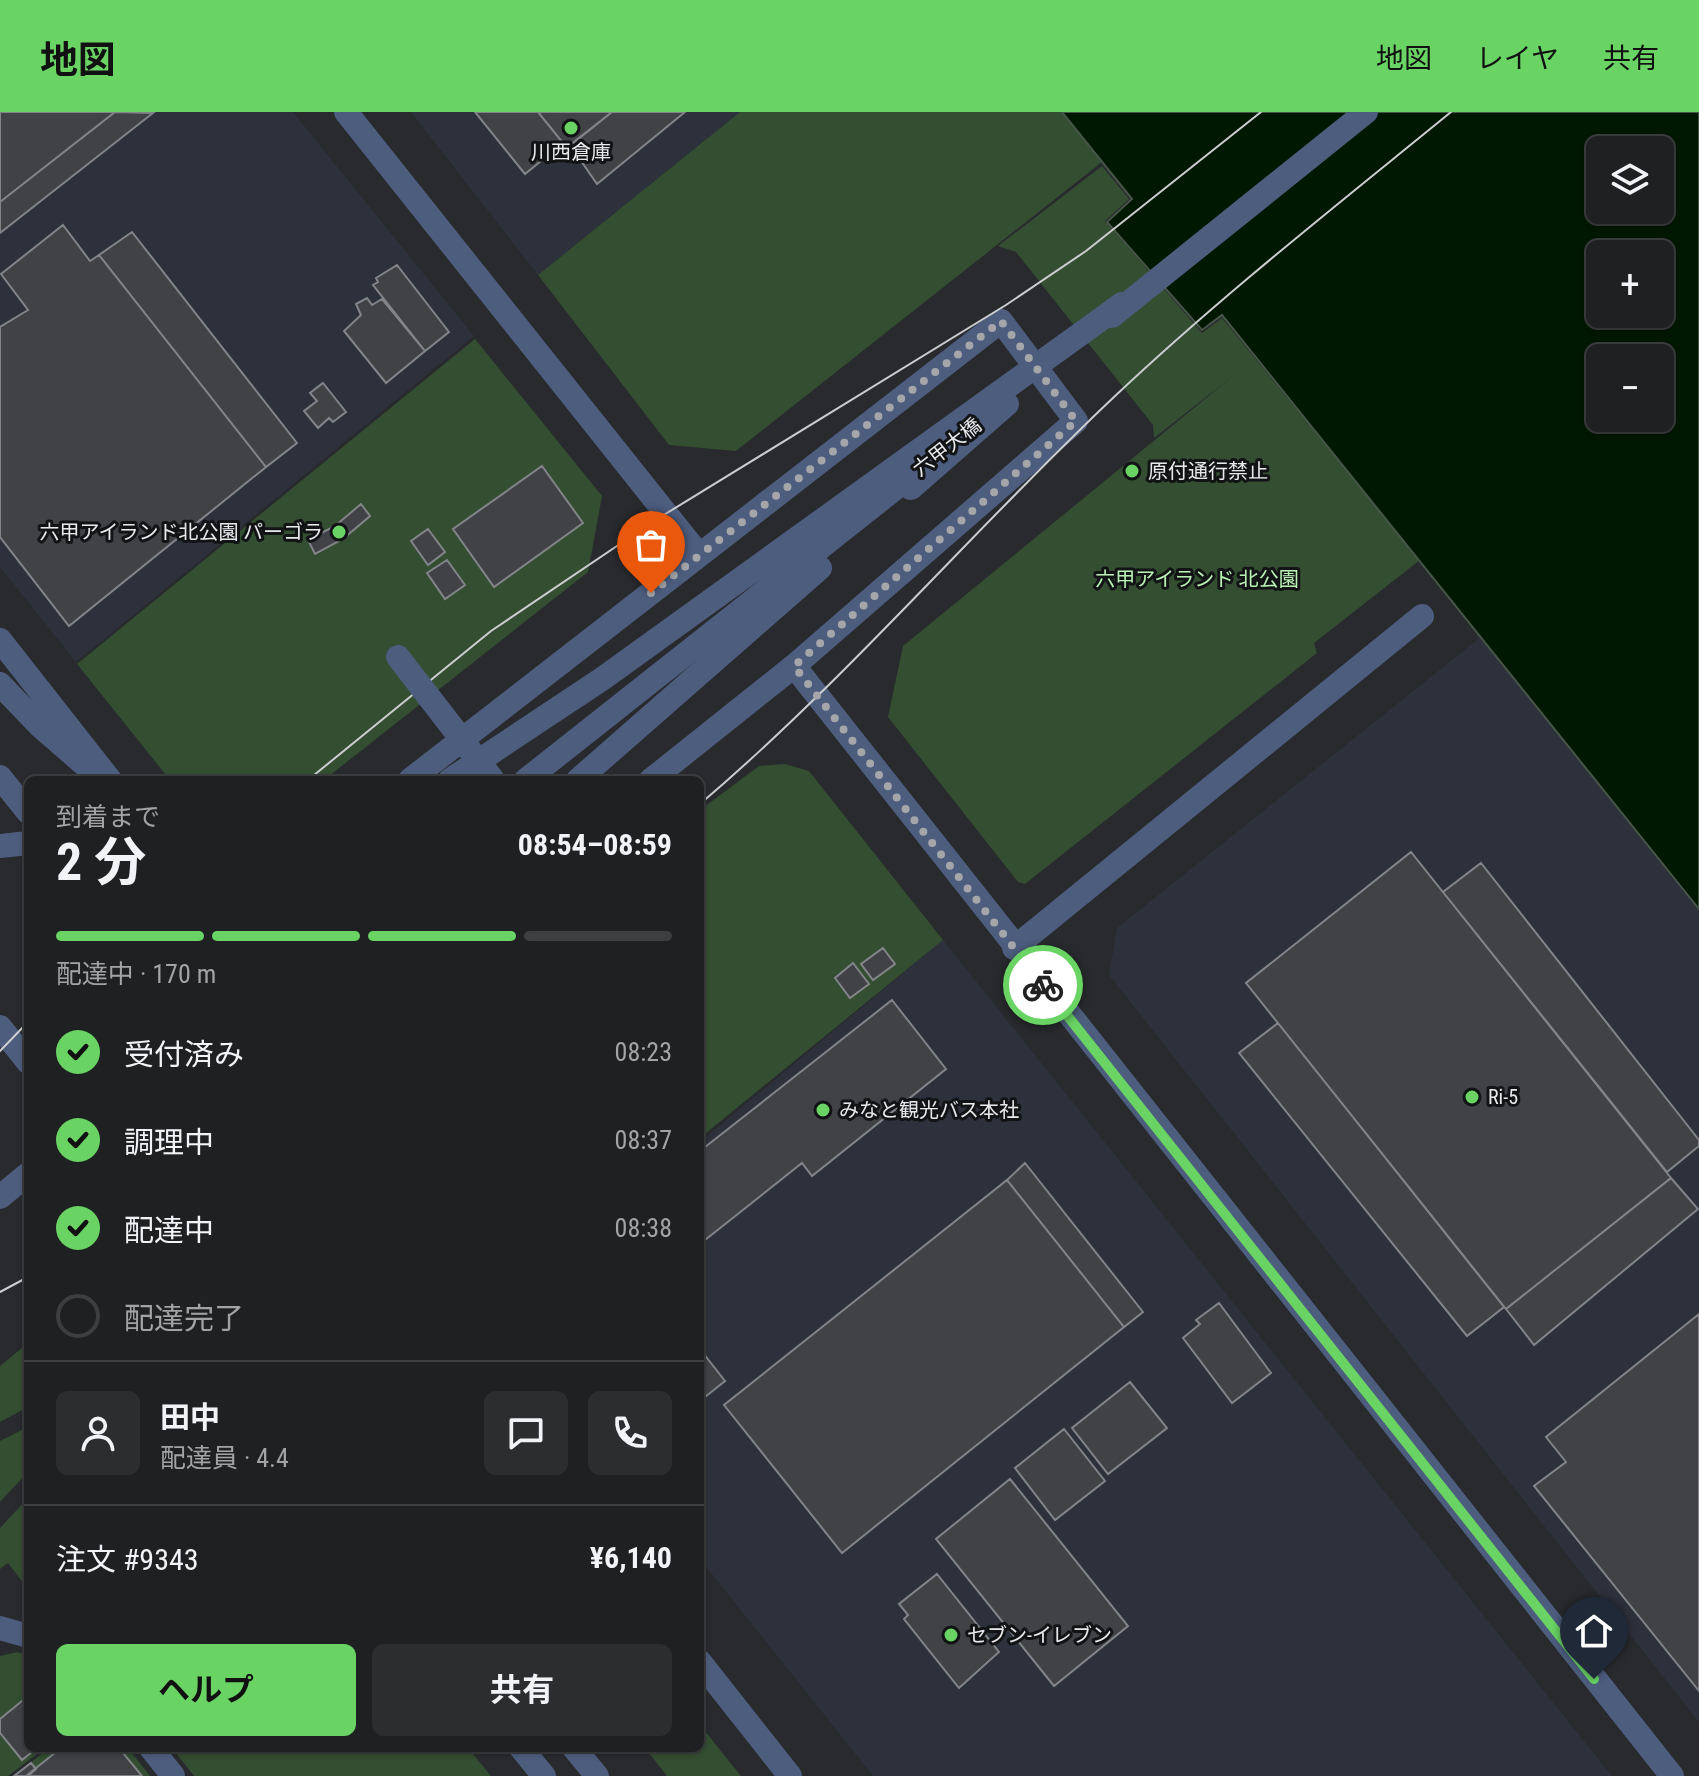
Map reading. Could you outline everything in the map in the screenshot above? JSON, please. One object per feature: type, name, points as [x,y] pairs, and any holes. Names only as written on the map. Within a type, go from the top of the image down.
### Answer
[{"type":"street","points":[[346,112],[699,555]]},
{"type":"street","points":[[583,776],[1122,304],[1359,112]]},
{"type":"street","name":"六甲大橋","points":[[531,776],[1366,112]]},
{"type":"street","points":[[456,776],[602,679],[1122,304]]},
{"type":"street","points":[[415,776],[1001,321],[1076,421],[794,666],[656,776]]},
{"type":"street","points":[[1014,948],[1422,616]]},
{"type":"street","points":[[0,640],[106,776]]},
{"type":"street","points":[[398,657],[490,776]]},
{"type":"street","points":[[794,666],[1672,1776]]},
{"type":"street","points":[[0,684],[49,735],[104,776]]},
{"type":"street","points":[[0,777],[24,807]]},
{"type":"street","points":[[0,846],[24,843]]},
{"type":"street","points":[[0,1027],[24,1057]]},
{"type":"street","points":[[0,1197],[24,1177]]},
{"type":"street","points":[[0,1628],[24,1635]]},
{"type":"street","points":[[704,1667],[790,1776]]},
{"type":"street","points":[[154,1752],[173,1776]]},
{"type":"street","points":[[524,1752],[544,1776]]},
{"type":"street","points":[[577,1752],[597,1776]]},
{"type":"shaded area","points":[[0,112],[293,112],[474,336],[76,662],[0,567]]},
{"type":"shaded area","points":[[411,112],[740,112],[538,275]]},
{"type":"shaded area","points":[[1062,112],[1699,112],[1699,909],[1222,315],[1202,330],[1107,222],[1132,199]]},
{"type":"shaded area","points":[[1482,636],[1699,909],[1699,1722],[1109,975],[1117,928]]},
{"type":"shaded area","points":[[943,940],[1612,1776],[873,1776],[704,1564],[704,1139]]},
{"type":"green space","points":[[740,112],[1062,112],[1102,162],[736,451],[669,445],[538,275]]},
{"type":"green space","name":"六甲アイランド 北公園","points":[[1102,166],[1129,199],[1105,221],[1202,333],[1222,318],[1420,560],[1314,643],[1317,653],[1025,884],[1018,882],[888,717],[903,646],[1233,376],[1154,438],[1153,425],[1016,252],[998,246]]},
{"type":"green space","points":[[475,339],[602,496],[588,572],[329,776],[167,776],[77,664]]},
{"type":"green space","points":[[785,764],[809,771],[943,940],[704,1135],[704,807],[759,766]]},
{"type":"green space","points":[[24,1346],[24,1409],[0,1422],[0,1366]]},
{"type":"green space","points":[[24,1429],[24,1476],[0,1502],[0,1441]]},
{"type":"green space","points":[[24,1502],[24,1584],[8,1563],[0,1569],[0,1528]]},
{"type":"green space","points":[[17,1652],[24,1654],[24,1752],[40,1752],[8,1776],[0,1776],[0,1656]]},
{"type":"green space","points":[[704,1730],[741,1776],[667,1776],[648,1752],[704,1752]]},
{"type":"green space","points":[[44,1752],[131,1752],[150,1776],[14,1776]]},
{"type":"green space","points":[[175,1752],[471,1752],[491,1776],[194,1776]]},
{"type":"building","points":[[0,112],[115,112],[0,202]]},
{"type":"building","points":[[115,112],[153,113],[0,233],[0,202]]},
{"type":"building","points":[[475,112],[538,112],[563,143],[525,174]]},
{"type":"building","name":"川西倉庫","points":[[538,112],[612,112],[567,148]]},
{"type":"building","points":[[612,112],[685,112],[597,184],[570,145]]},
{"type":"building","points":[[63,225],[90,261],[99,255],[266,467],[69,626],[0,537],[0,327],[28,310],[1,274]]},
{"type":"building","points":[[132,232],[297,443],[266,467],[99,255]]},
{"type":"building","points":[[397,265],[449,332],[425,351],[373,285],[378,282],[376,278]]},
{"type":"building","points":[[367,298],[372,305],[382,299],[425,351],[386,383],[344,331],[361,315],[356,304]]},
{"type":"building","points":[[323,383],[346,412],[333,422],[329,418],[318,428],[304,411],[317,401],[310,393]]},
{"type":"building","points":[[542,466],[583,523],[494,587],[453,529]]},
{"type":"building","name":"六甲アイランド北公園 パーゴラ","points":[[361,504],[370,516],[343,539],[315,554],[308,540],[335,526]]},
{"type":"building","points":[[428,529],[445,552],[428,565],[411,541]]},
{"type":"building","points":[[447,560],[465,585],[445,599],[427,573]]},
{"type":"building","name":"Ri-5","points":[[1411,852],[1671,1178],[1506,1309],[1246,983]]},
{"type":"building","points":[[1481,863],[1699,1140],[1699,1146],[1667,1172],[1443,892]]},
{"type":"building","points":[[883,948],[895,964],[873,980],[861,964]]},
{"type":"building","points":[[853,963],[869,984],[850,998],[835,978]]},
{"type":"building","name":"みなと観光バス本社","points":[[892,1000],[946,1069],[812,1176],[802,1163],[704,1241],[704,1148]]},
{"type":"building","points":[[1278,1023],[1504,1307],[1467,1336],[1239,1053]]},
{"type":"building","points":[[1025,1163],[1143,1312],[1124,1327],[1007,1180]]},
{"type":"building","points":[[1671,1178],[1698,1209],[1534,1345],[1506,1309]]},
{"type":"building","points":[[1007,1180],[1124,1327],[842,1553],[724,1405]]},
{"type":"building","points":[[1219,1303],[1271,1373],[1232,1403],[1183,1338],[1200,1324],[1196,1320]]},
{"type":"building","points":[[1699,1314],[1699,1691],[1534,1486],[1566,1462],[1546,1437]]},
{"type":"building","points":[[704,1354],[725,1381],[704,1398]]},
{"type":"building","points":[[1130,1382],[1167,1428],[1108,1474],[1072,1428]]},
{"type":"building","points":[[1064,1429],[1105,1481],[1055,1520],[1015,1468]]},
{"type":"building","points":[[1010,1479],[1128,1626],[1054,1686],[936,1539]]},
{"type":"building","name":"セブン-イレブン","points":[[937,1574],[999,1652],[959,1688],[904,1619],[908,1615],[899,1604]]},
{"type":"building","points":[[24,1699],[24,1752],[32,1752],[22,1760],[0,1733],[0,1719]]},
{"type":"building","points":[[56,1752],[122,1752],[142,1776],[26,1776]]},
{"type":"building","points":[[31,1763],[36,1769],[28,1776],[14,1776]]},
{"type":"tram line","points":[[313,776],[491,631],[654,521],[1006,305],[1086,251],[1261,112]]},
{"type":"tram line","points":[[704,800],[859,655],[1114,397],[1196,323],[1451,112]]},
{"type":"tram line","points":[[0,1051],[24,1026]]},
{"type":"tram line","points":[[0,1292],[24,1279]]},
{"type":"way so far","points":[[651,593],[1001,321],[1076,421],[794,666],[1043,985]]},
{"type":"place","name":"川西倉庫","points":[[571,128]]},
{"type":"place","name":"原付通行禁止","points":[[1132,471]]},
{"type":"place","name":"六甲アイランド北公園 パーゴラ","points":[[339,532]]},
{"type":"place","name":"Ri-5","points":[[1472,1097]]},
{"type":"place","name":"みなと観光バス本社","points":[[823,1110]]},
{"type":"place","name":"セブン-イレブン","points":[[951,1635]]},
{"type":"route","points":[[1043,985],[1594,1679]]}]
